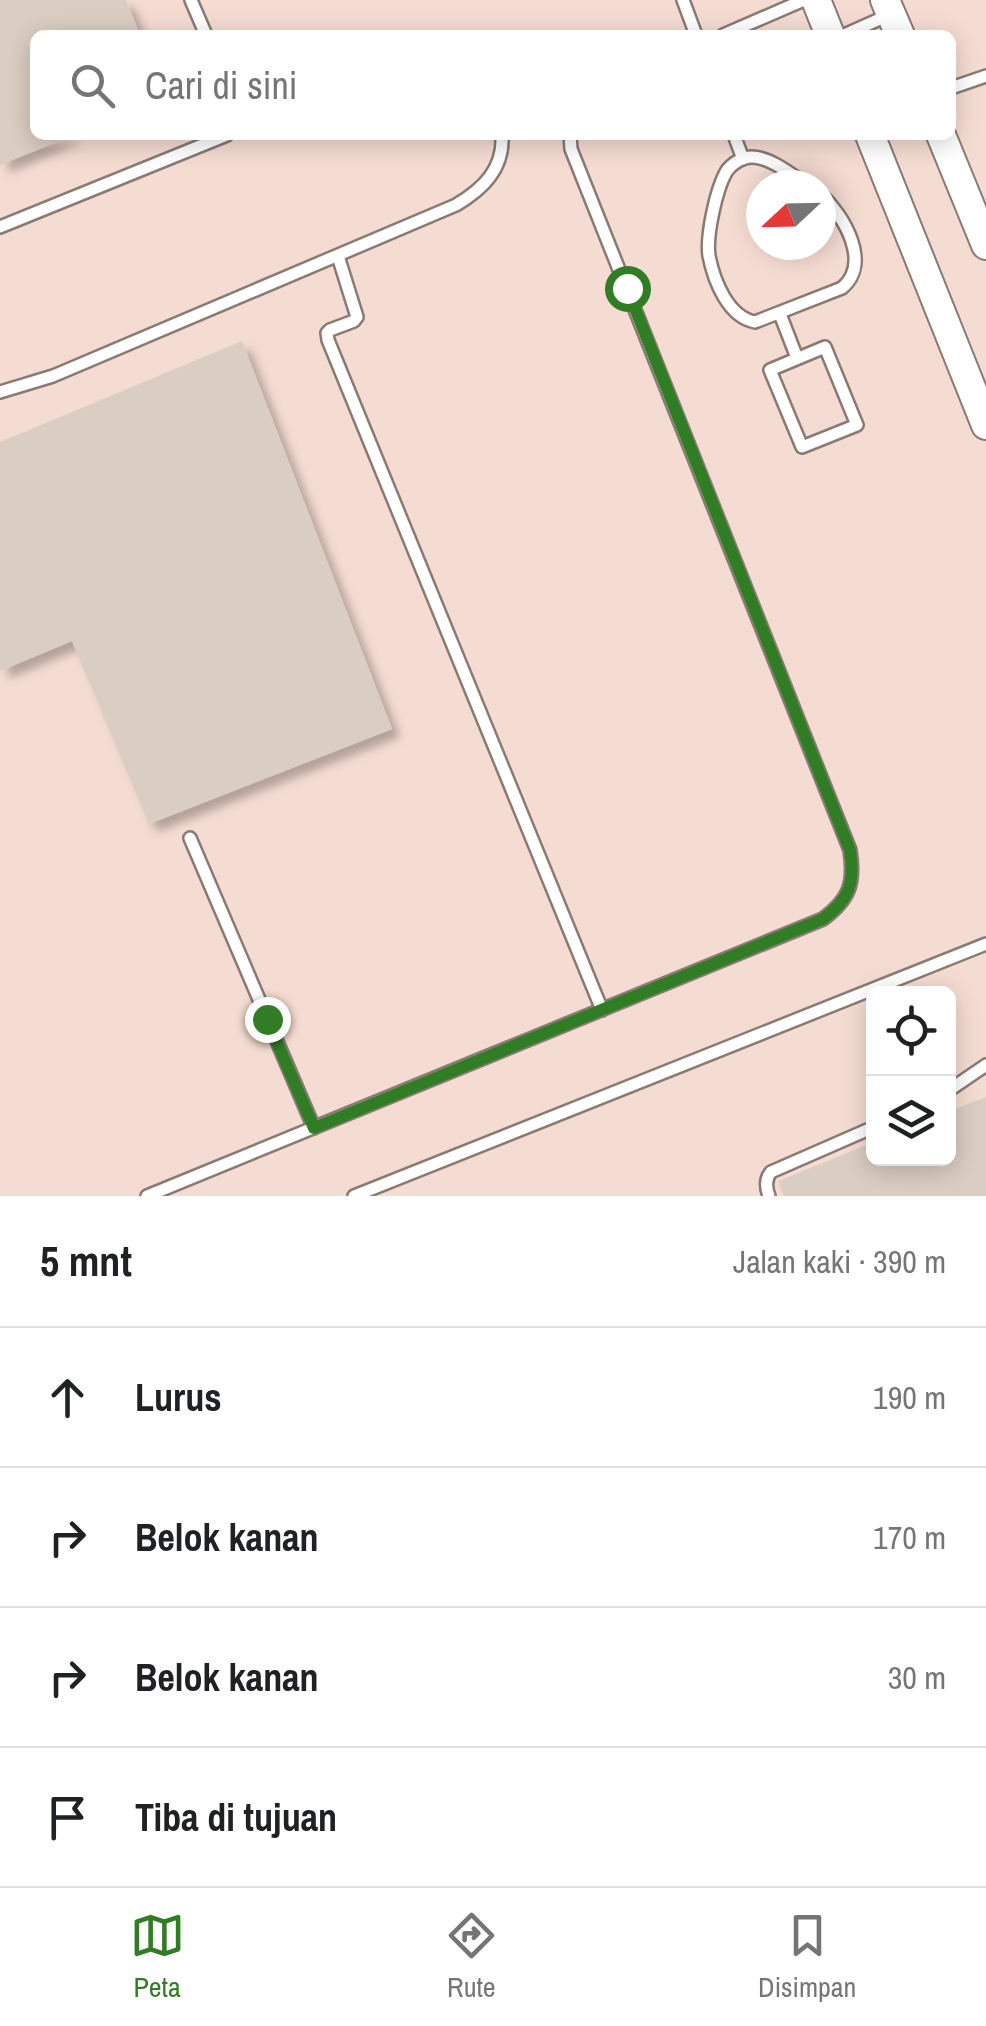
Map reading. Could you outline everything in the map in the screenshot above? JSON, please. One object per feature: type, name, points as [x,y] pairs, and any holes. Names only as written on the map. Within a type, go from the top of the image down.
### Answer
[{"type":"street","points":[[816,0],[828,30]]},
{"type":"street","points":[[872,140],[986,426]]},
{"type":"street","points":[[943,140],[986,245]]},
{"type":"lane","points":[[192,0],[204,30]]},
{"type":"lane","points":[[683,0],[694,30]]},
{"type":"lane","points":[[734,30],[804,0]]},
{"type":"lane","points":[[857,30],[892,16]]},
{"type":"lane","points":[[956,86],[986,76]]},
{"type":"lane","points":[[0,227],[215,140]]},
{"type":"lane","points":[[0,392],[53,376],[456,206],[478,192],[495,171],[502,140]]},
{"type":"lane","points":[[147,1196],[823,919],[840,906],[850,888],[853,868],[844,832],[570,140]]},
{"type":"lane","points":[[736,140],[743,159]]},
{"type":"lane","points":[[782,170],[765,160],[743,159],[731,165],[722,182],[708,241],[709,256],[728,304],[736,314],[756,322],[842,288],[854,274],[856,263],[846,228],[836,210]]},
{"type":"lane","points":[[338,256],[358,317],[330,330],[328,340],[602,1010]]},
{"type":"lane","points":[[780,314],[797,358]]},
{"type":"lane","points":[[825,347],[857,425],[805,447],[800,445],[770,370],[797,358],[825,347]]},
{"type":"lane","points":[[190,838],[314,1128]]},
{"type":"lane","points":[[354,1196],[986,944]]},
{"type":"lane","points":[[956,1086],[986,1065]]},
{"type":"lane","points":[[770,1196],[766,1187],[772,1172],[866,1131]]},
{"type":"shaded area","points":[[0,0],[986,0],[986,1196],[0,1196]]},
{"type":"building","points":[[0,0],[126,0],[138,30],[30,30],[30,140],[62,140],[0,165]]},
{"type":"building","points":[[242,341],[392,729],[149,824],[72,641],[0,671],[0,442]]},
{"type":"building","points":[[986,1097],[986,1196],[784,1196],[778,1181],[866,1145],[866,1166],[956,1166],[956,1109]]},
{"type":"route","points":[[267,1019],[314,1128],[823,919],[840,906],[850,888],[850,850],[627,288]]}]
